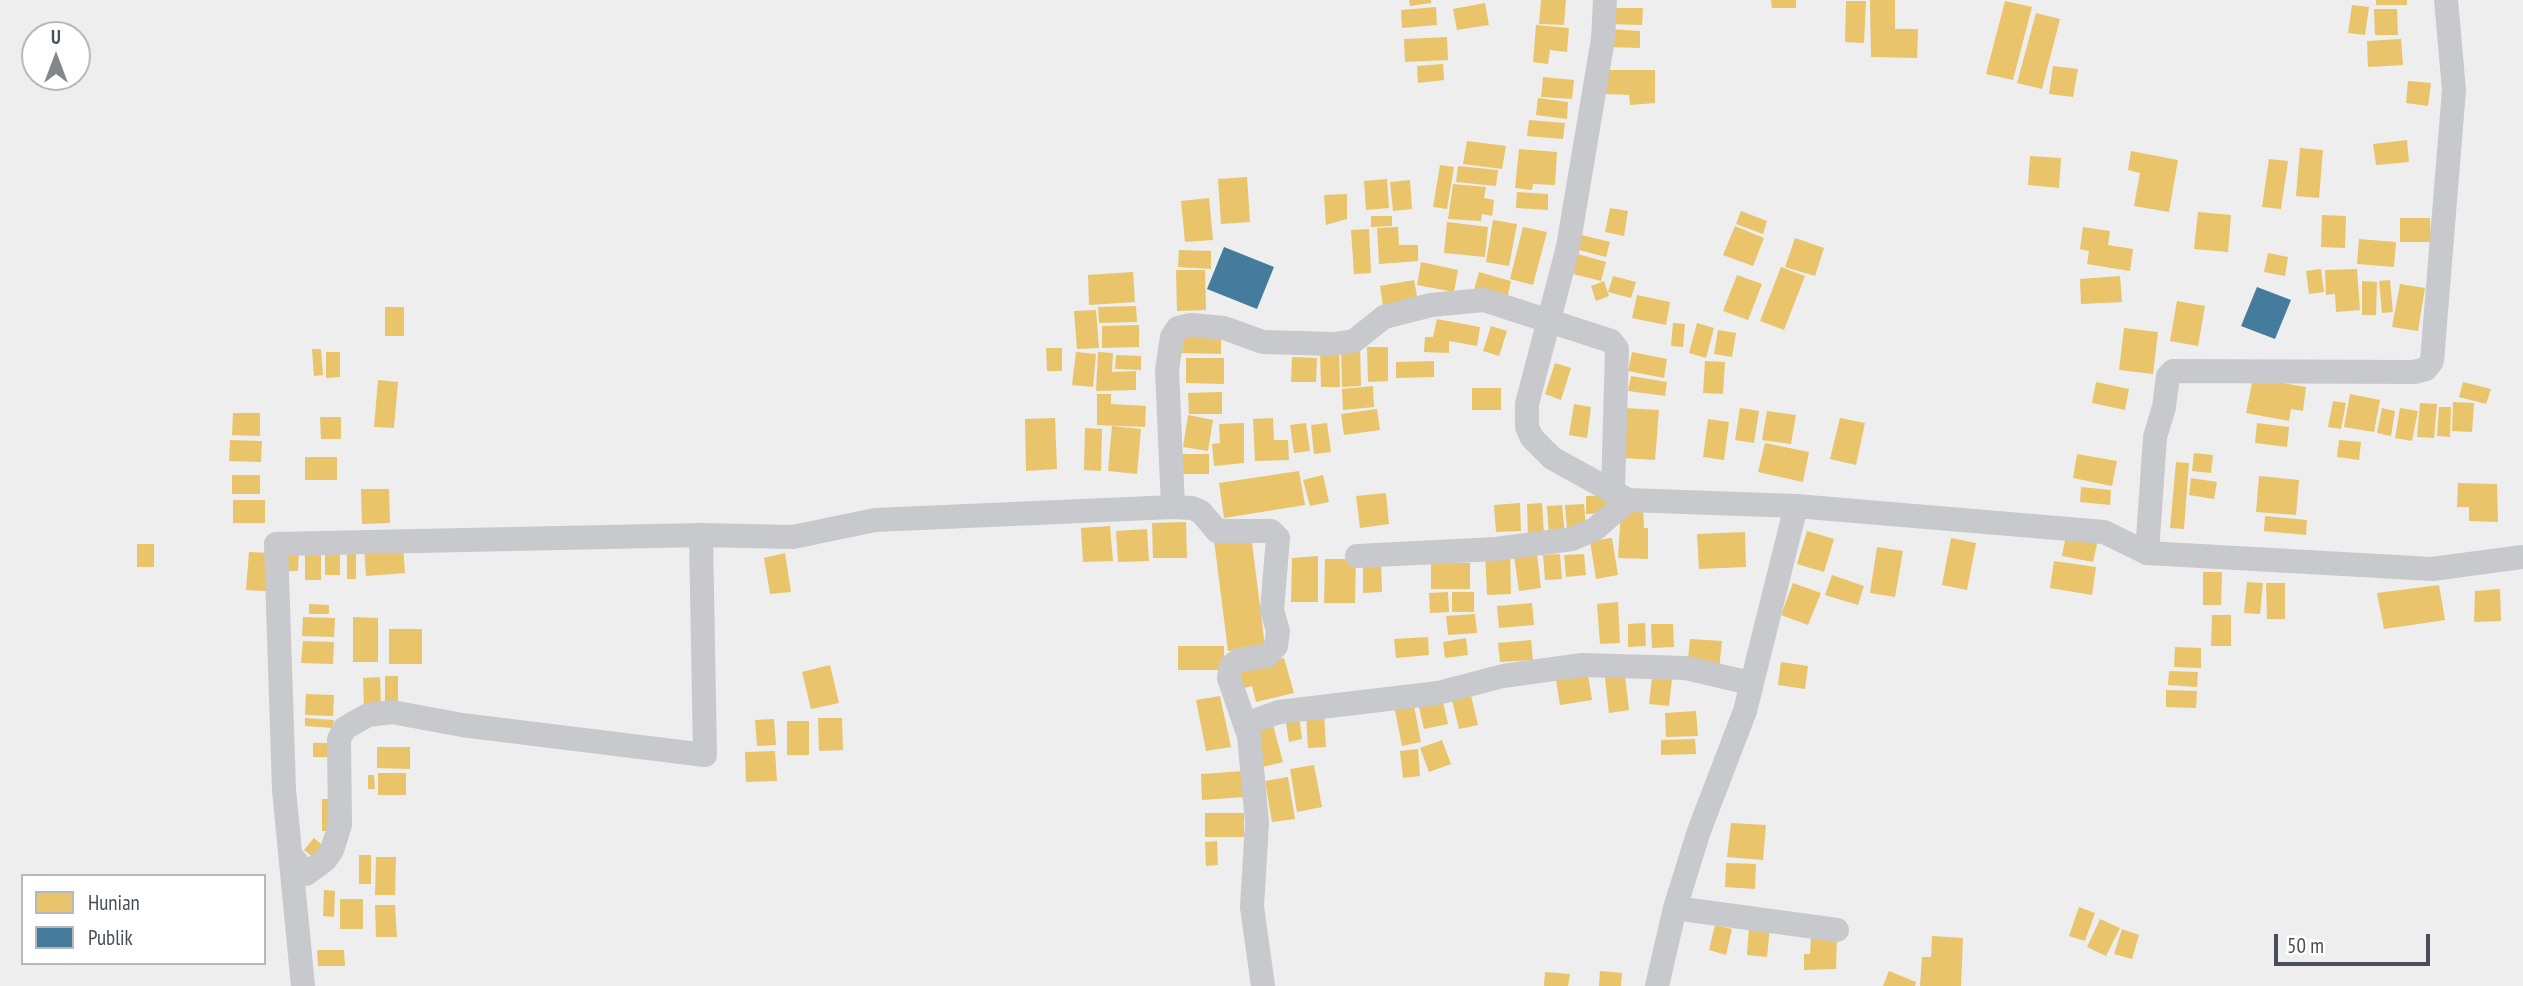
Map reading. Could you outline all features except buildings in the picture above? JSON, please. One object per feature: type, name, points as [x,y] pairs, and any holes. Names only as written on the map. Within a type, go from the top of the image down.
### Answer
[{"type":"street","points":[[1605,0],[1603,39],[1568,247],[1527,404],[1527,427],[1532,438],[1552,458],[1621,496],[1796,506],[2105,532],[2147,553],[2432,569],[2523,557]]},
{"type":"street","points":[[2147,553],[2155,437],[2164,407],[2168,376],[2173,371],[2414,372],[2426,369],[2432,361],[2454,90],[2446,0]]},
{"type":"street","points":[[1173,507],[1167,370],[1172,337],[1178,328],[1191,325],[1224,328],[1263,342],[1334,344],[1354,341],[1384,317],[1431,304],[1485,300],[1611,341],[1617,349],[1621,496],[1595,529],[1573,539],[1496,549],[1357,556]]},
{"type":"street","points":[[1657,986],[1675,908],[1699,831],[1745,711],[1796,506]]},
{"type":"street","points":[[303,986],[284,790],[276,544],[701,535],[793,537],[875,520],[1173,507],[1192,508],[1201,512],[1217,531],[1271,531],[1278,537],[1272,610],[1278,631],[1276,646],[1267,656],[1239,660],[1231,666],[1229,678],[1249,736],[1257,823],[1252,907],[1262,986]]},
{"type":"street","points":[[290,854],[306,874],[325,860],[332,850],[340,825],[340,739],[345,728],[368,715],[391,712],[462,725],[705,755],[701,535]]},
{"type":"street","points":[[1245,724],[1279,712],[1438,693],[1503,676],[1582,665],[1686,668],[1750,683]]},
{"type":"street","points":[[1675,908],[1837,930]]}]
